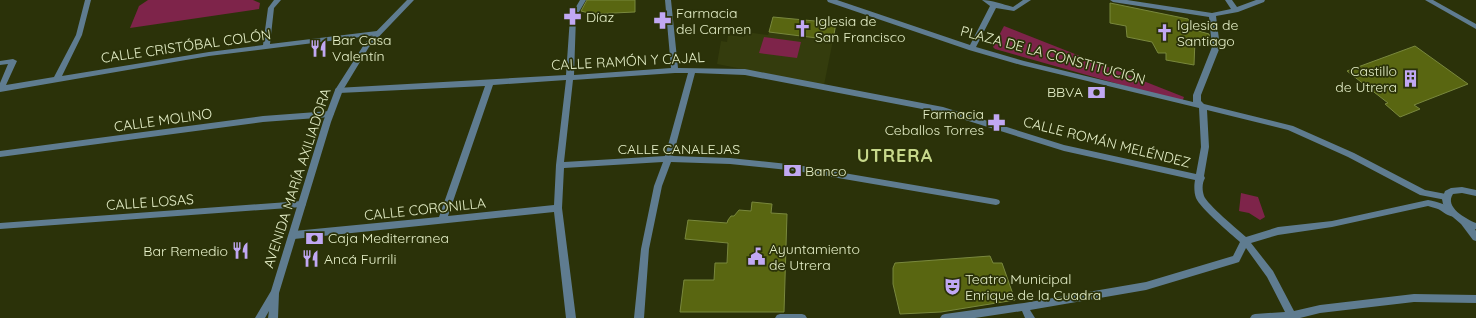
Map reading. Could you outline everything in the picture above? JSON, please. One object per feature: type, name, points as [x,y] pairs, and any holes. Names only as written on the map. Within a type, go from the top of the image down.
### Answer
[{"type":"street","points":[[57,78],[79,35],[88,0]]},
{"type":"street","name":"AVENIDA MARÍA AXILIADORA","points":[[260,318],[275,292],[294,235],[330,114],[339,90],[377,33],[411,0]]},
{"type":"street","points":[[571,318],[558,208],[560,165],[570,76],[573,17],[583,0]]},
{"type":"street","points":[[668,0],[671,15],[675,70]]},
{"type":"street","name":"PLAZA DE LA CONSTITUCIÓN","points":[[830,0],[972,48],[1024,63],[1203,108],[1290,128],[1351,155],[1423,193],[1446,197]]},
{"type":"street","points":[[985,0],[994,5],[1014,9],[1028,0]]},
{"type":"street","points":[[1113,0],[1212,15],[1236,10],[1262,0]]},
{"type":"street","points":[[1228,0],[1236,10]]},
{"type":"street","points":[[1428,0],[1476,27]]},
{"type":"street","points":[[266,47],[271,8],[275,1]]},
{"type":"street","points":[[972,48],[994,5]]},
{"type":"street","points":[[1212,15],[1216,47],[1197,95],[1197,102],[1203,108],[1205,147],[1201,178],[1198,185],[1200,198],[1245,241],[1270,274],[1293,317]]},
{"type":"street","name":"CALLE CRISTÓBAL COLÓN","points":[[0,89],[57,78],[209,54],[377,33]]},
{"type":"street","points":[[350,36],[361,39],[367,46]]},
{"type":"street","points":[[0,63],[12,61],[0,89]]},
{"type":"street","name":"CALLE RAMÓN Y CAJAL","points":[[339,90],[490,83],[570,76],[675,70],[745,72],[943,110],[1008,131]]},
{"type":"street","points":[[640,318],[645,249],[658,186],[668,159],[692,70]]},
{"type":"street","points":[[442,220],[490,83]]},
{"type":"street","name":"CALLE MOLINO","points":[[0,154],[263,118],[330,114]]},
{"type":"street","name":"CALLE ROMÁN MELÉNDEZ","points":[[1008,131],[1064,148],[1201,178]]},
{"type":"street","name":"CALLE CANALEJAS","points":[[560,165],[668,159],[730,161],[797,168],[996,202]]},
{"type":"street","points":[[1476,193],[1456,190],[1451,191],[1446,197],[1447,204],[1476,237]]},
{"type":"street","points":[[1423,193],[1428,203]]},
{"type":"street","points":[[945,318],[1024,307],[1146,286],[1236,259],[1245,241],[1278,231],[1332,224],[1428,203],[1440,206],[1476,226]]},
{"type":"street","name":"CALLE LOSAS","points":[[0,226],[302,204]]},
{"type":"street","name":"CALLE CORONILLA","points":[[294,235],[558,208]]},
{"type":"street","name":"AVENIDA MARÍA AXILIADORA","points":[[273,318],[275,292]]},
{"type":"street","points":[[1255,318],[1293,317],[1320,309],[1414,298],[1476,299]]},
{"type":"street","points":[[1024,307],[1030,318]]},
{"type":"street","points":[[780,318],[802,318]]},
{"type":"shaded area","points":[[148,0],[253,0],[260,3],[259,9],[130,28],[139,6]]},
{"type":"shaded area","points":[[1004,26],[1184,97],[1182,102],[995,49],[993,47]]},
{"type":"shaded area","points":[[745,32],[768,35],[769,32],[833,40],[824,85],[717,64],[721,41],[727,42],[728,35],[744,37]]},
{"type":"shaded area","points":[[764,37],[801,42],[797,58],[759,53]]},
{"type":"shaded area","points":[[1241,193],[1258,197],[1265,217],[1260,220],[1249,213],[1239,211]]},
{"type":"building","points":[[587,0],[635,0],[635,12],[592,14],[581,11]]},
{"type":"building","name":"Iglesia de Santiago","points":[[1110,3],[1188,19],[1195,30],[1209,34],[1210,42],[1195,40],[1194,65],[1166,60],[1166,53],[1158,53],[1152,42],[1127,37],[1126,26],[1110,23]]},
{"type":"building","name":"Iglesia de San Francisco","points":[[773,17],[836,23],[833,40],[769,32]]},
{"type":"building","name":"Castillo de Utrera","points":[[1415,46],[1468,84],[1414,105],[1420,109],[1400,117],[1385,104],[1388,103],[1347,71]]},
{"type":"building","name":"Ayuntamiento de Utrera","points":[[752,202],[772,204],[771,213],[787,214],[784,312],[680,312],[684,280],[714,280],[715,263],[727,263],[728,243],[685,239],[688,220],[727,223],[731,216],[734,216],[739,210],[751,211]]},
{"type":"building","name":"Teatro Municipal Enrique de la Cuadra","points":[[990,256],[993,263],[1002,263],[1015,300],[941,312],[900,314],[893,284],[893,268],[895,263]]},
{"type":"place","name":"Díaz","points":[[573,17]]},
{"type":"place","name":"Farmacia del Carmen","points":[[663,21]]},
{"type":"place","name":"Iglesia de San Francisco","points":[[802,29]]},
{"type":"place","name":"Iglesia de Santiago","points":[[1164,33]]},
{"type":"place","name":"Bar Casa Valentín","points":[[319,48]]},
{"type":"place","name":"Castillo de Utrera","points":[[1410,79]]},
{"type":"place","name":"BBVA","points":[[1096,92]]},
{"type":"place","name":"Farmacia Ceballos Torres","points":[[997,122]]},
{"type":"place","name":"Banco","points":[[792,171]]},
{"type":"place","name":"Caja Mediterranea","points":[[315,238]]},
{"type":"place","name":"Bar Remedio","points":[[241,251]]},
{"type":"place","name":"Ayuntamiento de Utrera","points":[[756,257]]},
{"type":"place","name":"Ancá Furrili","points":[[311,259]]},
{"type":"place","name":"Teatro Municipal Enrique de la Cuadra","points":[[952,287]]},
{"type":"district","name":"UTRERA","points":[[895,155]]}]
